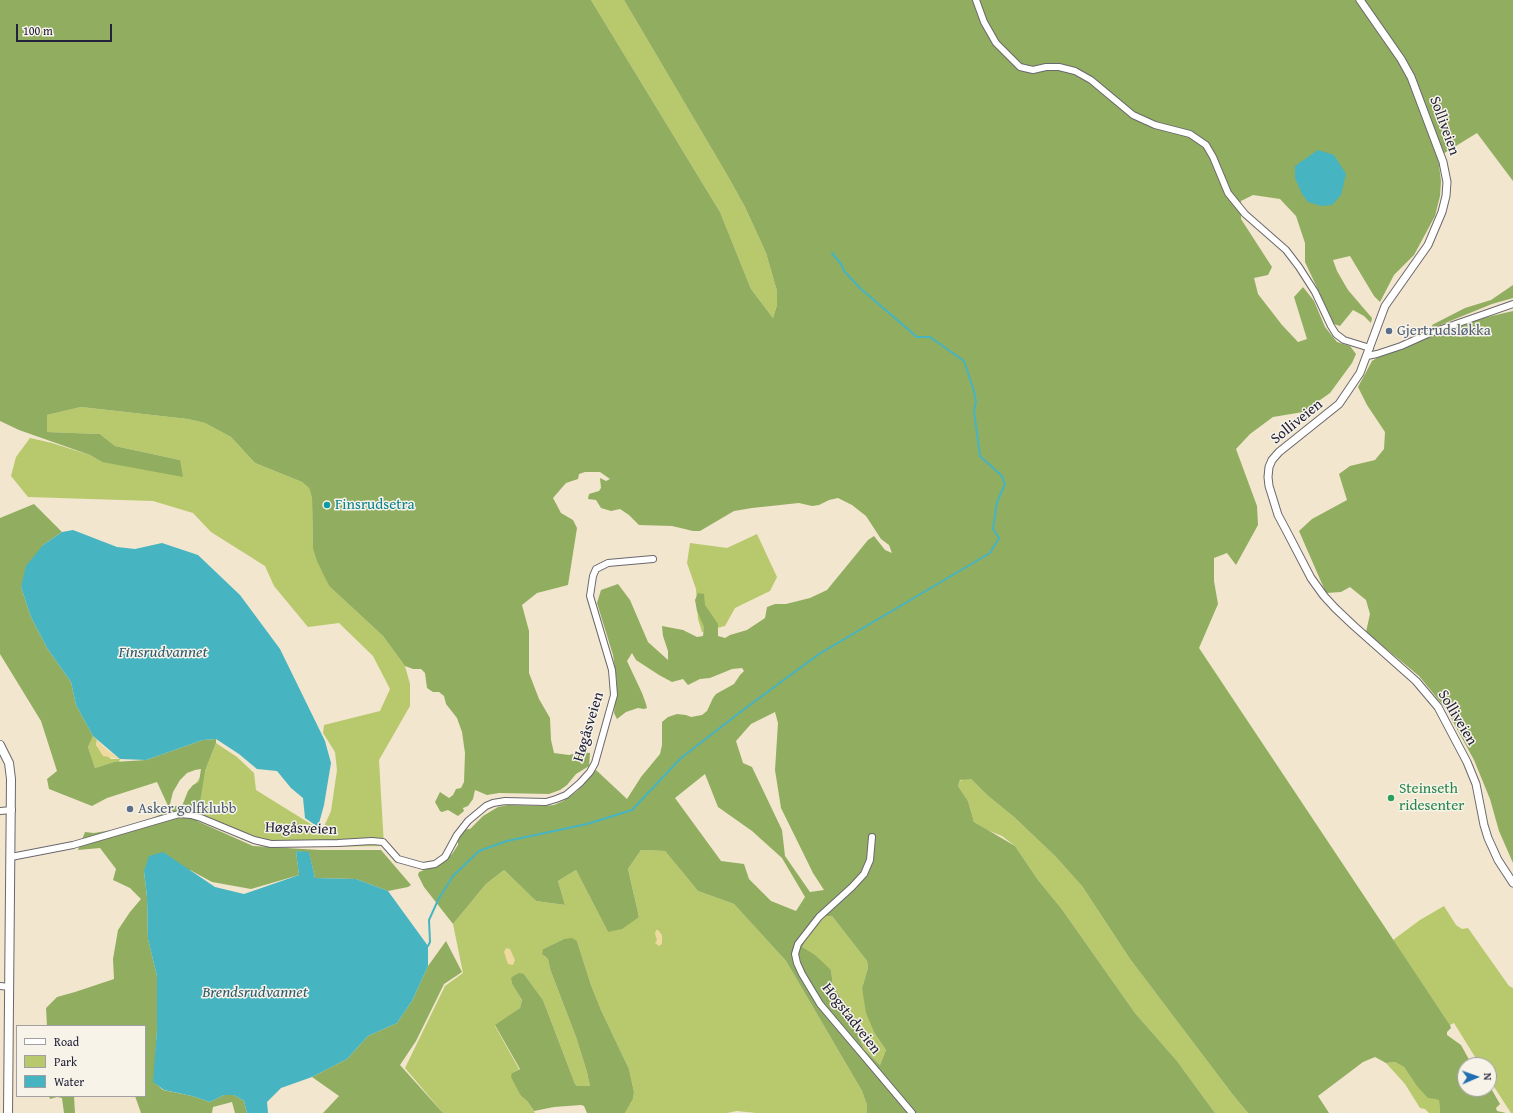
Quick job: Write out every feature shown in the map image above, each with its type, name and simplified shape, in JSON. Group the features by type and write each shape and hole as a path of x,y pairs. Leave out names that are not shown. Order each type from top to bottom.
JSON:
{"main road":[{"path":"0,745 9,763 12,810 8,1113"}],"street":[{"path":"976,0 984,22 996,43 1020,68 1033,70 1046,67 1059,67 1075,71 1091,80 1133,115 1155,125 1190,134 1206,145 1228,193 1245,214 1286,250 1315,292 1330,326 1336,334 1344,340 1370,348"},
{"name":"Solliveien","path":"1360,0 1401,58 1411,77 1443,162 1447,182 1442,212 1435,232 1422,255 1385,306 1368,356 1360,373 1339,404 1279,452 1272,460 1268,477 1272,497 1286,530 1311,578 1324,596 1354,626 1416,682 1438,707 1467,762 1476,784 1488,838 1498,860 1513,883"},
{"path":"1368,356 1401,346 1430,333 1513,304"},
{"name":"Høgåsveien","path":"12,857 73,845 179,814 201,818 254,840 271,844 372,841 384,842 398,859 423,866 435,864 445,857 457,834 468,821 486,806 493,802 546,802 556,800 566,795 580,783 595,763 614,695 612,670 590,596 592,576 596,569 608,563 653,559"},
{"path":"0,811 12,810"},
{"name":"Hogstadveien","path":"872,838 870,860 864,874 819,917 798,944 795,954 802,974 820,1004 872,1067 898,1094 912,1113"},
{"path":"0,986 10,987"}],"green space":[{"path":"0,0 591,0 720,212 751,289 773,318 777,305 777,291 766,253 745,207 624,0 1513,0 1513,181 1477,133 1438,157 1441,181 1440,196 1435,216 1414,255 1394,275 1380,302 1374,296 1350,256 1333,260 1337,271 1348,290 1372,318 1371,323 1364,316 1353,310 1340,326 1334,324 1305,262 1305,243 1296,216 1280,199 1253,195 1241,201 1241,219 1272,267 1268,275 1254,278 1258,294 1282,325 1298,342 1307,339 1294,297 1303,287 1314,301 1325,327 1337,342 1350,346 1356,354 1352,363 1330,393 1303,412 1273,417 1250,434 1236,449 1257,506 1258,525 1236,565 1227,553 1214,558 1214,581 1218,604 1199,648 1450,1025 1451,1028 1447,1032 1447,1035 1461,1045 1468,1057 1457,1057 1457,1097 1496,1097 1500,1104 1496,1108 1497,1111 1506,1113 1440,1113 1439,1100 1428,1098 1416,1085 1404,1067 1395,1062 1386,1063 1375,1057 1363,1062 1318,1096 1329,1113 1248,1113 1130,959 1082,886 1055,856 971,779 960,780 958,786 968,801 974,822 1015,846 1135,1013 1177,1061 1215,1113 867,1113 867,1105 862,1091 786,961 734,904 698,891 665,851 641,850 628,869 639,917 622,929 608,932 576,870 558,881 565,905 536,901 504,870 486,884 453,924 424,887 418,875 419,872 437,865 452,854 458,845 458,830 470,829 483,816 498,807 508,805 554,805 576,792 596,770 627,799 641,777 660,754 662,745 662,722 668,717 677,714 691,717 702,715 707,711 716,694 734,684 744,671 742,668 732,669 710,678 700,679 688,685 683,679 672,682 659,675 636,660 632,653 627,661 642,693 647,708 638,708 626,712 617,719 614,713 617,682 613,655 597,603 601,590 618,584 630,600 648,642 668,660 668,651 663,636 662,626 683,630 697,637 703,636 704,627 697,611 695,600 698,593 704,594 705,605 718,624 718,636 725,638 747,630 765,618 767,607 775,604 786,604 810,598 827,590 868,540 874,536 885,550 892,553 889,545 881,539 866,516 852,505 838,498 812,506 799,503 734,511 700,531 693,531 672,526 639,525 629,515 620,509 611,511 601,508 596,500 588,499 589,494 599,491 601,488 600,478 606,481 610,479 600,472 585,472 579,474 578,479 566,483 553,498 561,513 573,520 577,528 568,585 537,593 522,605 529,631 529,673 539,699 550,718 551,740 554,753 569,755 581,752 590,753 589,766 576,774 567,785 560,790 549,794 499,793 487,795 475,790 473,799 468,806 463,808 464,811 458,816 448,810 442,812 440,811 435,802 440,792 449,798 453,795 456,789 461,788 464,782 465,753 462,732 457,718 446,704 444,696 439,692 433,692 427,688 425,673 421,669 413,669 405,666 383,636 329,586 313,549 312,498 309,488 302,482 255,463 231,437 205,423 188,419 81,407 47,415 47,432 100,434 115,446 180,460 183,477 102,462 90,455 19,430 0,421","holes":["775,712 778,723 775,770 781,808 813,873 824,890 810,892 785,856 782,830 752,767 743,763 736,741 751,724","705,774 718,807 752,831 782,858 805,897 796,911 771,901 749,879 744,864 721,861 675,798","825,916 832,916 867,961 868,968 862,988 866,1013 875,1034 886,1050 880,1065 864,1049 845,1004 833,986 831,970 815,955 802,947 808,935"]},
{"path":"591,0 624,0 726,173 745,207 766,253 777,291 777,305 773,318 751,289 720,212"},
{"path":"1513,285 1513,298 1492,304 1433,328 1432,325 1465,308 1491,300"},
{"path":"1513,311 1513,863 1499,831 1490,799 1474,760 1446,709 1419,676 1366,632 1370,614 1366,600 1350,587 1341,592 1326,593 1299,531 1312,519 1347,500 1339,474 1350,466 1375,460 1384,449 1385,432 1367,405 1358,387 1372,361 1384,353 1432,330"},
{"name":"Asker golfklubb","path":"81,407 188,419 205,423 231,437 255,463 302,482 309,488 312,498 313,549 329,586 383,636 405,666 410,684 410,706 379,760 384,846 316,847 258,844 199,820 187,795 205,771 216,743 237,757 254,773 256,790 322,831 331,811 337,770 335,752 323,733 324,725 380,711 390,689 373,656 339,623 308,627 274,586 265,566 211,532 193,513 153,501 28,497 11,476 16,457 30,438 90,455 102,462 180,460 115,446 100,434 47,432 47,415"},
{"path":"34,504 62,532 43,545 21,587 31,617 47,648 71,682 76,705 93,736 88,747 95,768 114,762 146,760 203,740 216,739 216,743 205,771 197,821 253,846 320,850 381,850 411,885 388,891 356,879 315,878 309,853 296,851 299,875 251,889 212,882 190,870 144,871 147,897 148,939 157,976 157,1029 154,1082 163,1090 192,1096 210,1102 224,1095 234,1095 244,1101 247,1113 235,1113 232,1102 213,1107 212,1113 141,1113 135,1097 146,1097 146,1025 47,1025 46,1008 57,997 114,979 113,959 118,930 141,899 130,888 113,880 116,869 100,848 78,850 85,832 94,833 130,827 169,811 174,806 182,806 188,791 193,785 199,782 201,769 187,773 180,780 173,792 169,808 157,782 107,798 92,806 49,789 47,779 57,771 41,721 0,654 0,518"},
{"path":"757,534 777,577 770,591 735,608 725,626 702,632 698,619 696,589 687,563 690,543 727,548"},
{"path":"93,736 97,740 96,745 111,759 120,759 119,762 114,762 95,768 88,747"},
{"path":"964,779 971,779 987,795 1014,817 1055,856 1082,886 1130,959 1248,1113 1215,1113 1177,1061 1135,1013 1015,846 1002,836 987,830 974,822 968,801 958,786 960,781"},
{"path":"641,850 665,851 698,891 734,904 786,961 862,1091 867,1105 867,1113 756,1113 737,1111 727,1113 625,1113 633,1099 634,1092 629,1069 601,1010 591,985 577,941 564,939 543,949 544,956 548,959 550,969 576,1037 590,1086 577,1086 575,1084 543,1000 524,974 511,979 512,984 522,1000 520,1008 495,1026 519,1069 512,1073 521,1096 527,1101 535,1113 443,1113 405,1068 445,986 463,973 453,924 486,884 504,870 536,901 565,905 558,881 576,870 608,932 639,917 628,869"},
{"path":"1444,906 1456,925 1462,929 1468,928 1509,986 1513,988 1513,1113 1511,1113 1497,1091 1497,1057 1475,1057 1454,1023 1450,1025 1393,940 1420,920"},
{"path":"825,916 832,916 867,961 868,968 862,988 875,1034 886,1050 880,1065 864,1049 845,1004 833,986 831,970 801,947 808,935"},
{"path":"572,938 577,941 591,985 601,1010 629,1069 634,1092 633,1099 625,1113 587,1113 584,1106 581,1105 554,1107 534,1111 527,1101 521,1096 511,1077 512,1073 520,1069 495,1025 520,1008 522,1000 512,984 511,979 519,973 524,974 543,1000 575,1084 577,1086 590,1086 576,1037 550,969 548,959 542,954 543,949 564,939"},
{"path":"446,941 462,972 444,984 416,1041 400,1065 443,1113 323,1113 339,1096 312,1077 347,1059 368,1036 397,1023 412,1001 428,966"},
{"path":"1395,1062 1404,1067 1416,1085 1439,1100 1440,1113 1429,1113 1425,1109 1420,1108 1405,1084 1386,1063"},
{"path":"57,1097 74,1097 75,1113 64,1113 62,1098"}],"sand":[{"path":"97,740 106,749 120,759 103,756 96,745"},
{"path":"656,930 658,930 662,935 662,944 659,946 655,943 657,940 655,934"},
{"path":"506,948 510,949 515,960 513,965 508,964 504,952"}],"water":[{"path":"1318,150 1334,155 1346,174 1341,195 1332,205 1321,206 1308,202 1302,194 1295,178 1295,166"},
{"name":"Finsrudvannet","path":"73,530 117,547 135,549 162,543 198,555 240,595 280,649 325,741 331,763 324,805 318,827 305,818 303,798 291,788 277,771 257,769 239,754 216,739 203,740 146,760 120,759 93,736 76,705 71,682 47,648 31,617 21,587 26,566 43,545 62,532"},
{"name":"Brendsrudvannet","path":"296,851 309,852 315,878 356,879 388,891 428,946 428,966 412,1001 397,1023 368,1036 347,1059 312,1077 281,1088 267,1102 268,1113 247,1113 244,1101 234,1095 224,1095 210,1102 192,1096 164,1090 153,1082 157,1029 157,976 148,939 147,897 144,871 149,856 163,852 215,887 244,894 299,875"}],"waterway":[{"path":"428,946 430,942 429,920 439,898 453,876 479,851 507,841 587,824 632,810 681,758 743,710 819,654 990,553 999,538 993,529 997,502 1005,484 1002,476 980,456 974,411 976,402 964,361 930,337 917,337 861,289 844,271 841,264 832,253"}],"place":[{"name":"Gjertrudsløkka","path":"1389,331"},
{"name":"Finsrudsetra","path":"327,505"},
{"name":"Steinseth ridesenter","path":"1391,798"},
{"name":"Asker golfklubb","path":"130,809"}]}
